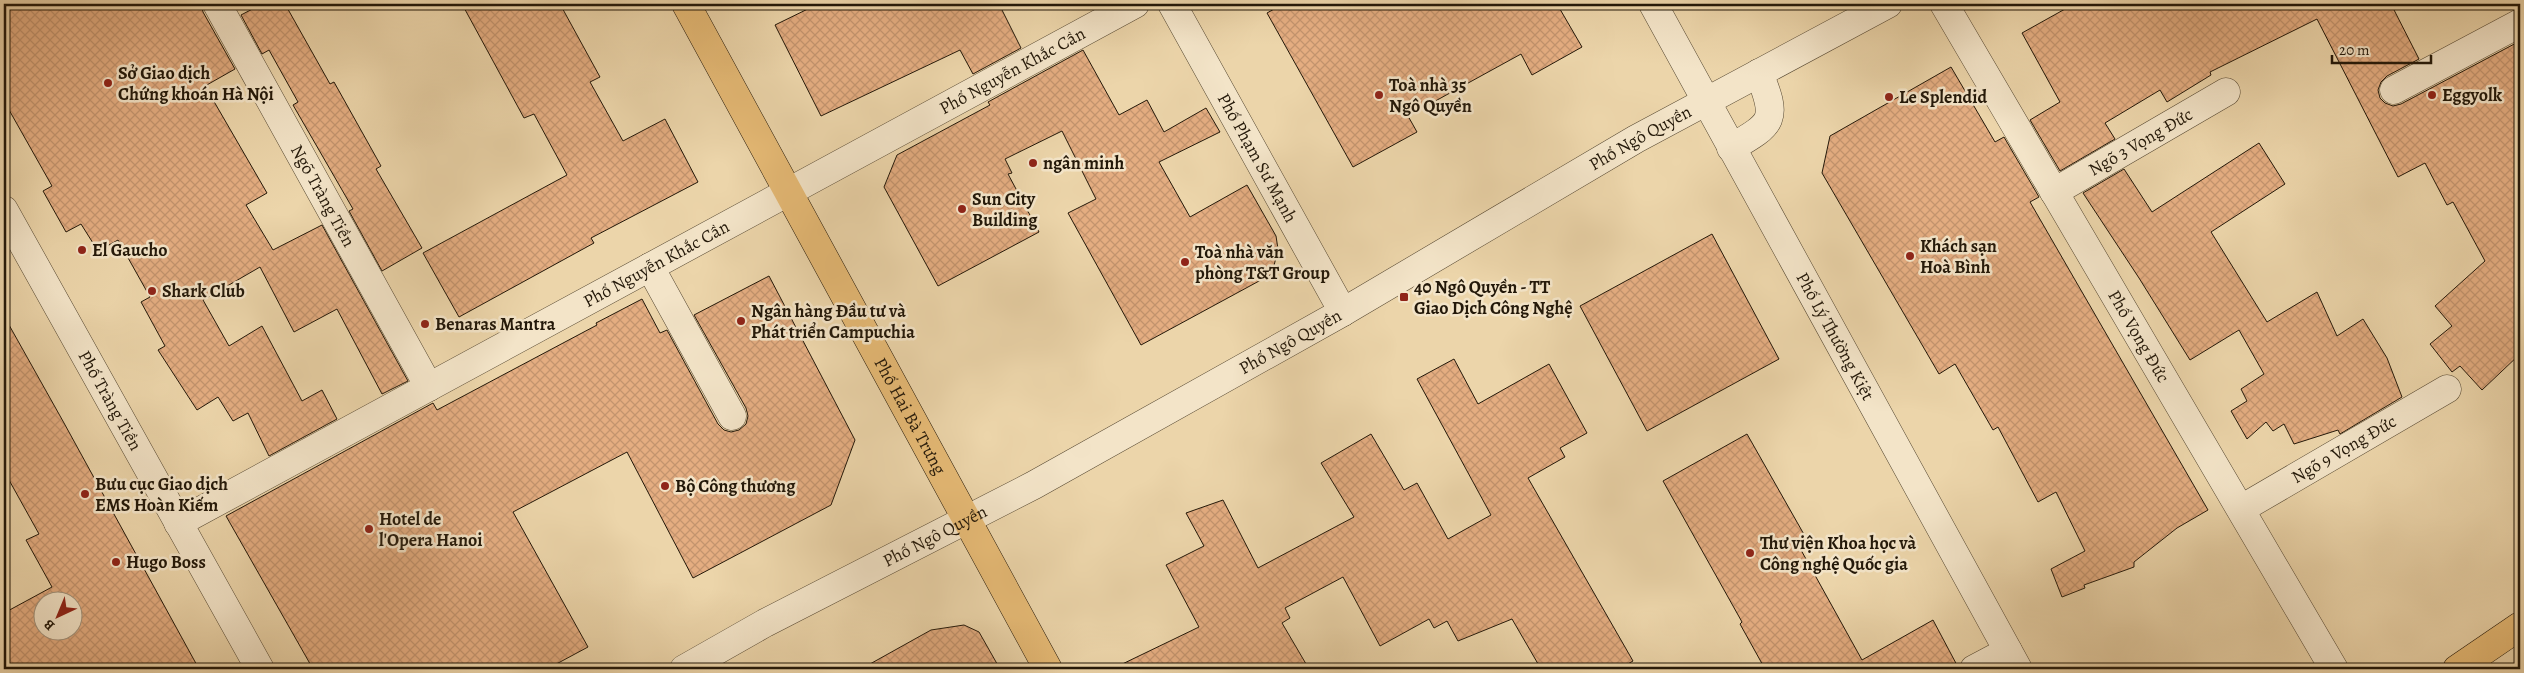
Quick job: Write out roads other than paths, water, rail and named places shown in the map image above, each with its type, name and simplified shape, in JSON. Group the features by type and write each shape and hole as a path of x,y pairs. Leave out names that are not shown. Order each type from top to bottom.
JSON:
{"main road":[{"name":"Phố Hai Bà Trưng","path":"686,4 1048,669"},
{"path":"2457,669 2520,626"}],"street":[{"name":"Ngõ Tràng Tiền","path":"217,4 429,387"},
{"name":"Phố Nguyễn Khắc Cần","path":"178,523 1135,4"},
{"name":"Phố Phạm Sư Mạnh","path":"1172,4 1343,312"},
{"name":"Phố Lý Thường Kiệt","path":"1653,4 2013,660"},
{"name":"Phố Ngô Quyền","path":"684,669 774,619 966,520 1343,312 1628,144 1888,4"},
{"name":"Phố Vọng Đức","path":"1944,4 2334,669"},
{"path":"2394,90 2520,23"},
{"path":"1731,148 1761,130 1768,120 1771,102 1759,73"},
{"name":"Ngõ 3 Vọng Đức","path":"2054,192 2226,92"},
{"name":"Phố Tràng Tiền","path":"4,210 260,669"},
{"path":"650,267 732,416"},
{"name":"Ngõ 9 Vọng Đức","path":"2240,509 2447,389"},
{"path":"1974,669 2013,660"}],"place":[{"name":"Sở Giao dịch Chứng khoán Hà Nội","path":"108,83"},
{"name":"Toà nhà 35 Ngô Quyền","path":"1379,95"},
{"name":"Eggyolk","path":"2432,95"},
{"name":"Le Splendid","path":"1889,97"},
{"name":"ngân minh","path":"1033,163"},
{"name":"Sun City Building","path":"962,209"},
{"name":"El Gaucho","path":"82,250"},
{"name":"Khách sạn Hoà Bình","path":"1910,256"},
{"name":"Toà nhà văn phòng T&T Group","path":"1185,262"},
{"name":"Shark Club","path":"152,291"},
{"name":"40 Ngô Quyền - TT Giao Dịch Công Nghệ","path":"1404,297"},
{"name":"Ngân hàng Đầu tư và Phát triển Campuchia","path":"741,321"},
{"name":"Benaras Mantra","path":"425,324"},
{"name":"Bộ Công thương","path":"665,486"},
{"name":"Bưu cục Giao dịch EMS Hoàn Kiếm","path":"85,494"},
{"name":"Hotel de l'Opera Hanoi","path":"369,529"},
{"name":"Thư viện Khoa học và Công nghệ Quốc gia","path":"1750,553"},
{"name":"Hugo Boss","path":"116,562"}]}
